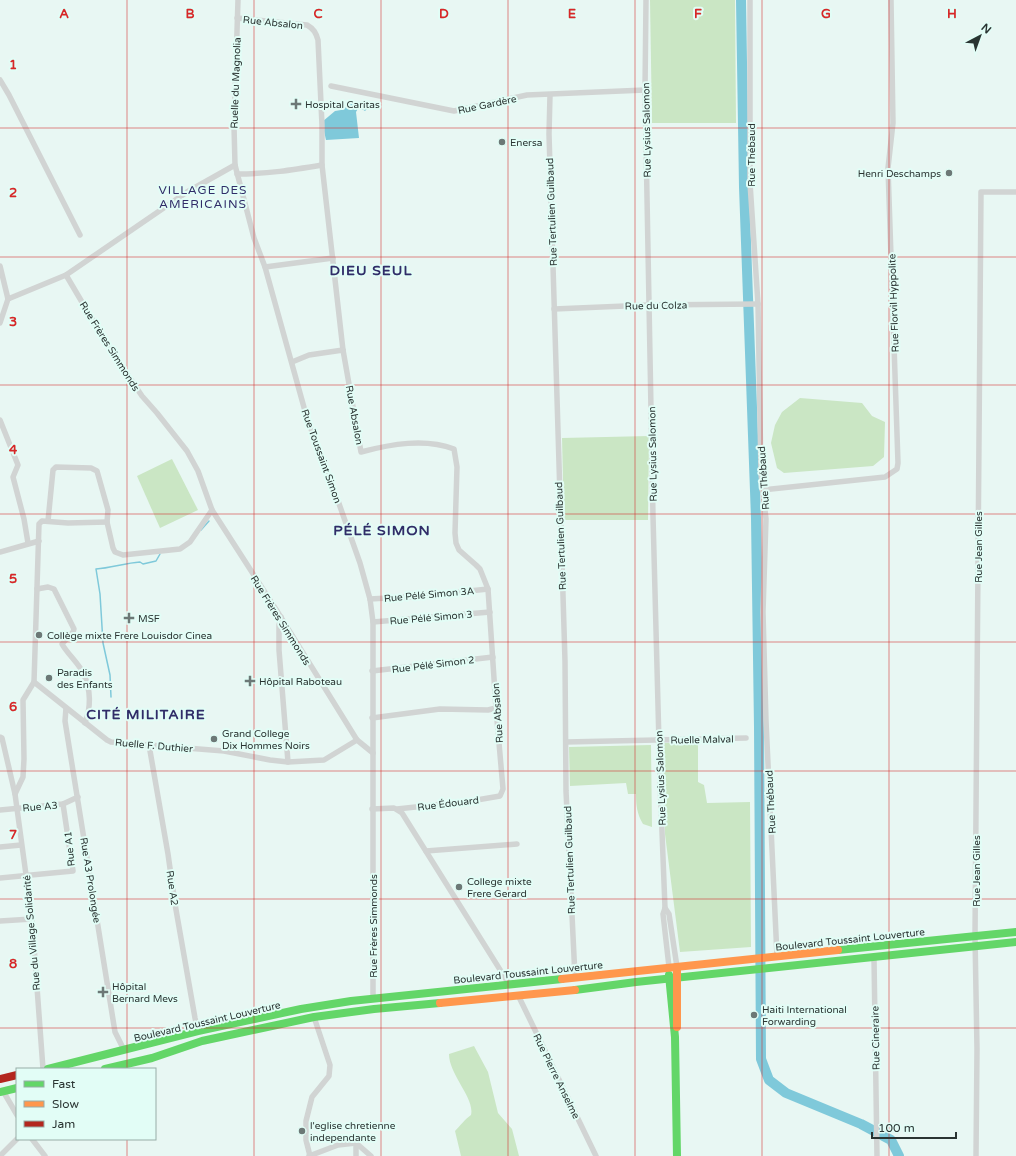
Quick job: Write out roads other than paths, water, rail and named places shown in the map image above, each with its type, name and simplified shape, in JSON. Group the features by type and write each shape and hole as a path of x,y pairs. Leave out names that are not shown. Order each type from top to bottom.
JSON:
{"main road":[{"name":"Boulevard Toussaint Louverture","path":"52,1068 198,1031 301,1009 373,998 1016,932"},
{"name":"Boulevard Toussaint Louverture","path":"109,1068 152,1058 202,1041 314,1017 374,1009 1016,942"},
{"path":"673,967 672,979 678,1015 675,1038 677,1156"},
{"path":"373,998 374,1009"},
{"path":"0,1079 16,1075"},
{"path":"2,1092 16,1088"}],"street":[{"name":"Ruelle du Magnolia","path":"235,165 234,126 238,0"},
{"name":"Rue Lysius Salomon","path":"646,0 645,90 658,740 665,908 669,914 673,967"},
{"name":"Rue Thébaud","path":"750,0 750,183 757,304 762,490 766,518 764,612 766,721 775,956"},
{"name":"Rue Florvil Hyppolite","path":"762,490 885,477 897,468 888,168 893,123 891,0"},
{"name":"Rue Absalon","path":"237,18 307,25 313,28 316,34 318,40 322,125 322,165 343,350 361,452 378,447 416,443 445,445 454,449 458,467 455,533 456,543 459,550 480,569 488,589 503,789 500,796"},
{"path":"0,80 80,235"},
{"name":"Rue Gardère","path":"331,86 454,111 527,95 645,90"},
{"name":"Rue Tertulien Guilbaud","path":"550,94 549,134 565,661 569,862 575,977"},
{"name":"Rue Toussaint Simon","path":"235,165 254,238 265,267 292,362 304,412 360,563 370,600 373,622 373,752"},
{"path":"8,299 66,275 187,192 235,165"},
{"path":"237,174 283,172 322,165"},
{"name":"Rue Jean Gilles","path":"975,936 981,192 1016,192"},
{"path":"265,267 333,258"},
{"path":"0,266 8,299 0,323"},
{"name":"Rue Frères Simmonds","path":"66,275 105,341 142,396 158,413 187,451 198,471 212,510 357,740 373,752 373,998"},
{"name":"Rue du Colza","path":"554,309 649,305 757,304"},
{"path":"292,362 309,355 343,350"},
{"path":"0,420 18,465 13,477 24,519 28,543"},
{"path":"48,521 53,470 56,467 91,468 97,471 108,510 107,522 113,548 115,552 123,555 180,549 190,542 212,510"},
{"path":"15,794 23,777 23,700 34,682 39,524 42,521 68,523 107,522"},
{"path":"0,552 39,541"},
{"path":"37,589 48,587 54,589 74,629 62,644 84,674 90,700 89,714 85,723"},
{"name":"Rue Pélé Simon 3A","path":"370,600 488,589"},
{"name":"Rue Pélé Simon 3","path":"373,622 490,612"},
{"path":"280,617 278,625 279,650 288,762"},
{"name":"Rue Pélé Simon 2","path":"372,671 493,657"},
{"name":"Ruelle F. Duthier","path":"34,682 111,742 224,751 288,762 324,760 357,740"},
{"name":"Rue A3 Prolongée","path":"66,708 65,721 115,1032 124,1050"},
{"path":"372,718 440,709 488,710 496,708"},
{"name":"Rue du Village Solidarité","path":"0,737 2,738 18,808 27,876 32,919 43,1068"},
{"name":"Ruelle Malval","path":"566,742 746,738"},
{"name":"Rue A2","path":"149,745 175,904 198,1031"},
{"name":"Rue Édouard","path":"372,809 397,809 472,801 500,796"},
{"name":"Rue A3","path":"0,810 63,804 78,798"},
{"name":"Rue A1","path":"0,878 73,871 63,804"},
{"path":"397,809 402,813 509,984"},
{"path":"426,851 517,844"},
{"path":"0,847 22,845"},
{"path":"0,921 32,919"},
{"path":"975,936 976,1156"},
{"name":"Rue Cineraire","path":"874,958 877,1156"},
{"name":"Rue Pierre Anselme","path":"518,995 596,1156"},
{"path":"314,1017 330,1065 329,1076 312,1097 306,1121 306,1140 309,1156 338,1145 356,1143 371,1156"},
{"path":"2,1092 16,1113"},
{"path":"0,1156 16,1140"},
{"path":"33,1140 45,1156"},
{"path":"356,1143 356,1156"}],"water":[{"path":"355,102 367,109 365,111 359,107 356,112 359,138 326,140 322,122 335,111 341,110"}],"waterway":[{"path":"741,0 744,187 756,518 761,1059 769,1080 786,1093 861,1124 891,1140 899,1156"},
{"path":"201,530 209,521"},
{"path":"111,697 110,675 103,643 100,594 96,569 140,562 143,564 156,561 160,554"}],"place":[{"name":"Hospital Caritas","path":"296,104"},
{"name":"Enersa","path":"502,142"},
{"name":"Henri Deschamps","path":"949,173"},
{"name":"MSF","path":"129,618"},
{"name":"Collège mixte Frere Louisdor Cinea","path":"39,635"},
{"name":"Paradis des Enfants","path":"49,678"},
{"name":"Hôpital Raboteau","path":"250,681"},
{"name":"Grand College Dix Hommes Noirs","path":"214,739"},
{"name":"College mixte Frere Gerard","path":"459,887"},
{"name":"Hôpital Bernard Mevs","path":"103,992"},
{"name":"Haiti International Forwarding","path":"754,1015"},
{"name":"l'eglise chretienne independante","path":"302,1131"}],"district":[{"name":"VILLAGE DES AMERICAINS","path":"203,197"},
{"name":"DIEU SEUL","path":"371,270"},
{"name":"PÉLÉ SIMON","path":"382,530"},
{"name":"CITÉ MILITAIRE","path":"146,714"}]}
